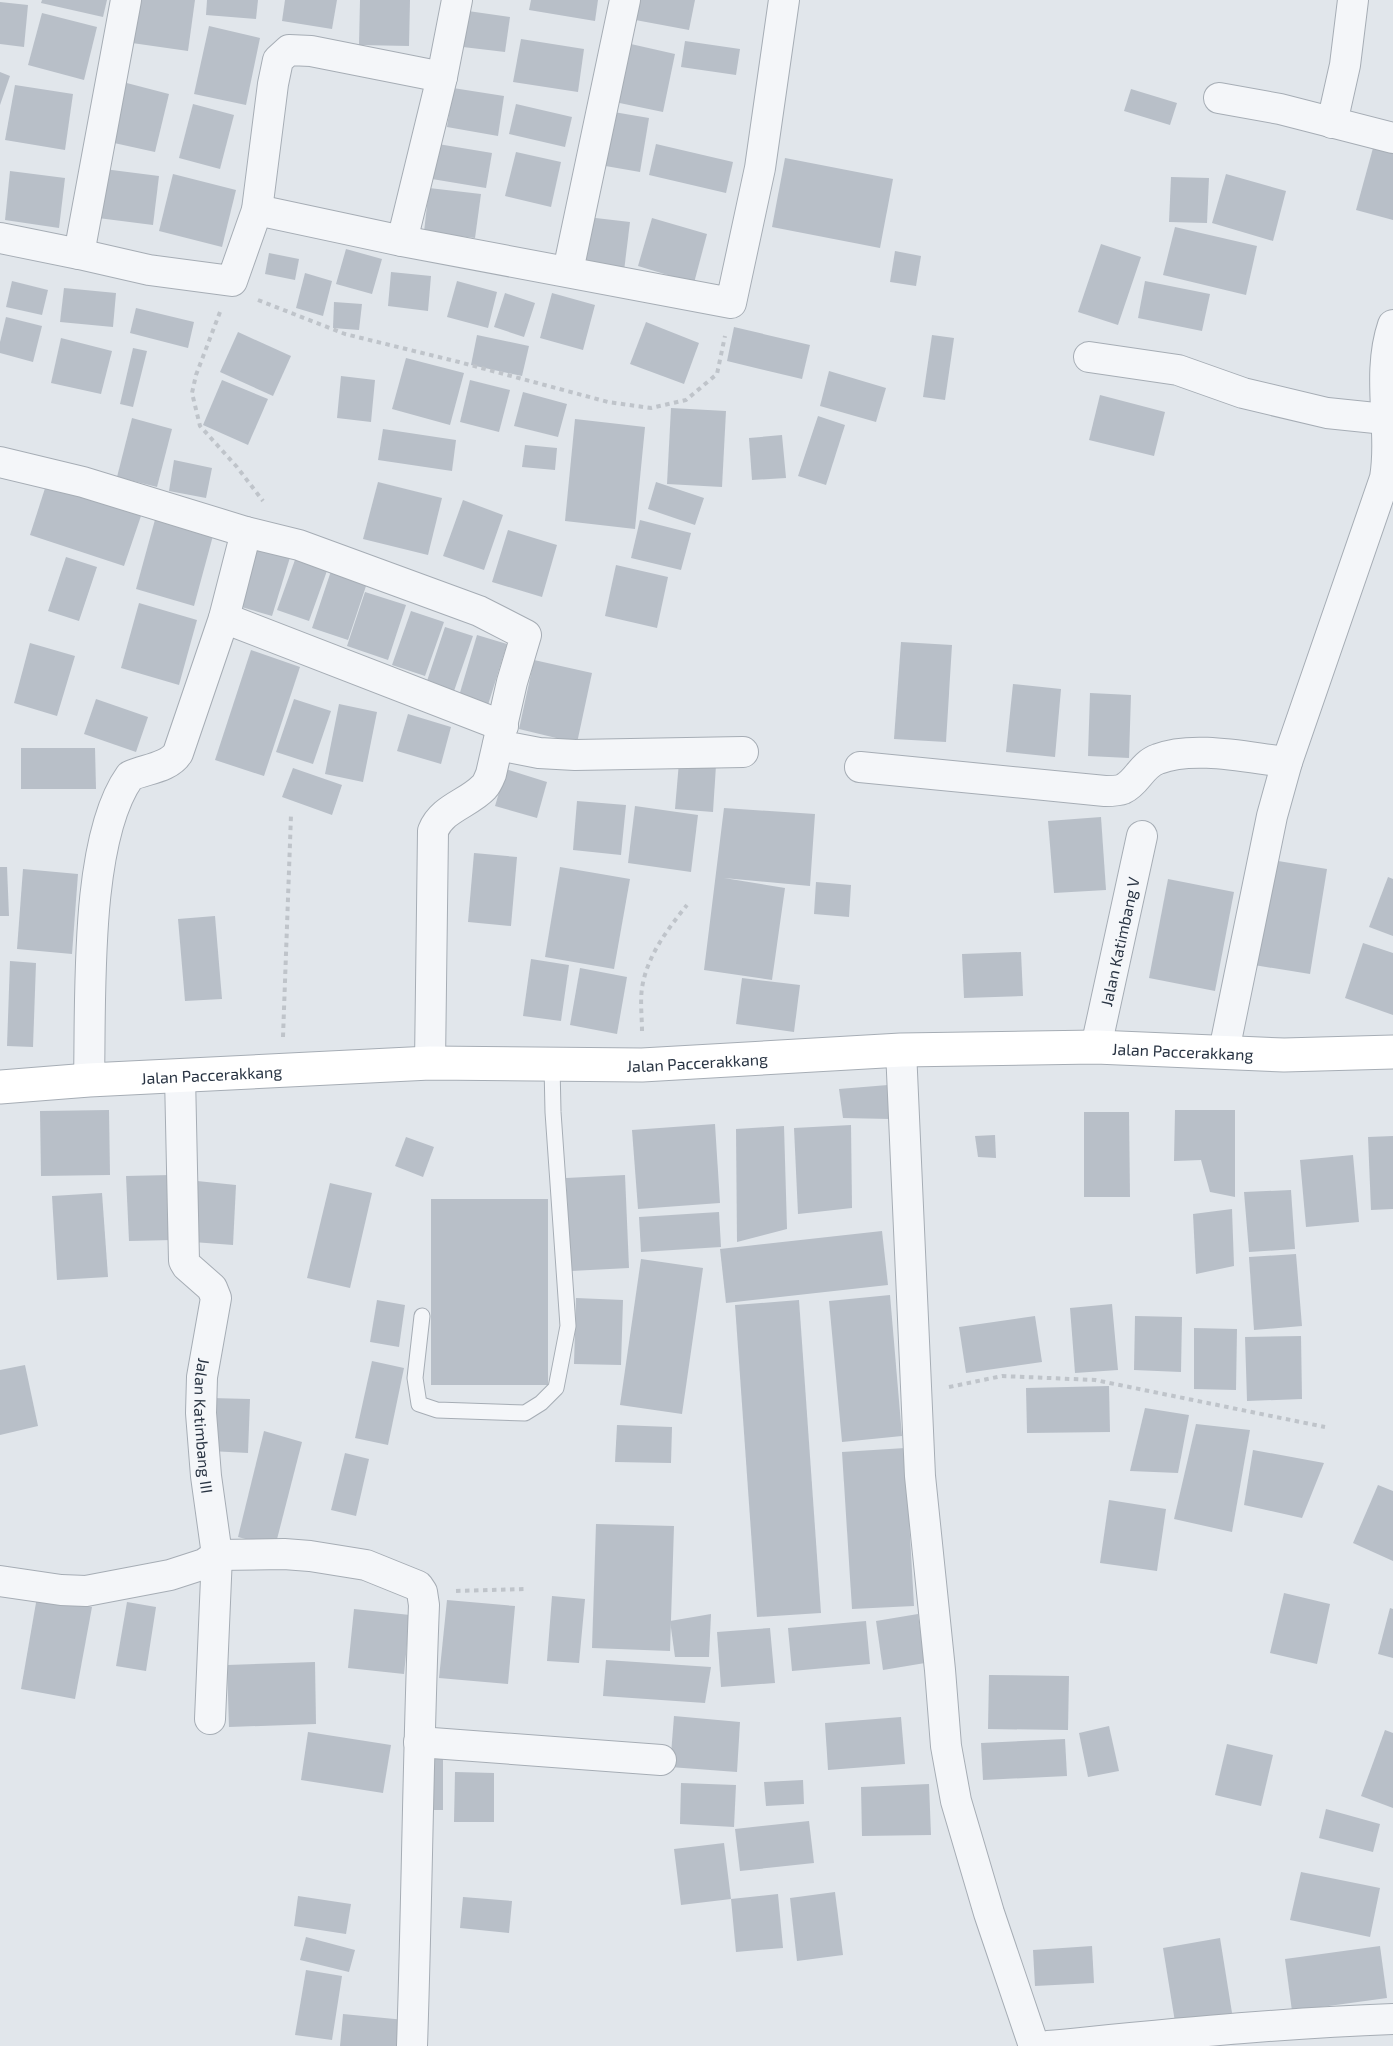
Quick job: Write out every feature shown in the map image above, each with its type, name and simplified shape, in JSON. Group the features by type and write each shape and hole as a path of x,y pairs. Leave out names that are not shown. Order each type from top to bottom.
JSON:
{"main road":[{"name":"Jalan Paccerakkang","path":"0,1087 88,1080 430,1063 642,1065 901,1050 1096,1047 1284,1055 1393,1052"}],"street":[{"path":"79,254 126,0"},
{"path":"402,241 442,77 457,0"},
{"path":"568,271 625,0"},
{"path":"257,210 402,241 731,303 760,168 784,0"},
{"path":"1332,123 1345,65 1353,0"},
{"path":"0,238 230,285 257,210 273,84 279,60 284,53 298,49 442,77"},
{"path":"1219,98 1280,109 1393,138"},
{"path":"1224,1052 1272,816 1287,762 1385,478 1388,460 1385,383 1393,325"},
{"path":"1089,357 1178,370 1243,393 1327,413 1386,419"},
{"path":"0,462 82,482 246,532 299,545 479,611 526,635 512,682 491,774 485,786 444,815 436,822 433,831 430,1063"},
{"path":"88,1080 93,923 106,832 118,798 130,776 160,766 178,753 224,618 246,532"},
{"path":"224,618 539,753 575,755 743,752"},
{"path":"860,767 1083,787 1105,791 1123,789 1134,781 1143,768 1157,759 1174,754 1200,753 1287,762"},
{"name":"Jalan Katimbang V","path":"1096,1047 1142,836"},
{"path":"901,1050 920,1476 946,1746 956,1800 988,1913 1034,2046"},
{"name":"Jalan Katimbang III","path":"180,1076 184,1261 212,1288 216,1298 202,1377 201,1413 206,1476 217,1555 210,1719"},
{"path":"0,1581 61,1590 86,1591 170,1575 204,1564 217,1555 284,1554 366,1565 410,1582 422,1592 424,1605 419,1742 418,1884 412,2046"},
{"path":"419,1742 661,1760"},
{"path":"1048,2046 1321,2021 1393,2019"}],"lane":[{"path":"422,1316 415,1377 419,1404 438,1410 525,1413 541,1403 555,1388 568,1326 553,1112 552,1065"}],"path":[{"path":"299,545 237,467 200,426 192,393 196,375 230,285 345,334 598,399 651,408 686,400 717,374 731,303"},
{"path":"282,1070 291,814"},
{"path":"642,1065 642,989 649,963 667,930 687,905"},
{"path":"915,1394 1002,1376 1095,1380 1325,1427"},
{"path":"422,1592 527,1589"}],"building":[{"path":"42,0 107,0 103,17 41,3"},
{"path":"130,0 195,0 188,51 125,42"},
{"path":"207,0 258,0 256,19 206,15"},
{"path":"285,0 337,0 332,29 282,21"},
{"path":"360,0 410,0 409,46 359,45"},
{"path":"531,0 598,0 595,21 529,10"},
{"path":"633,0 695,0 689,30 630,19"},
{"path":"0,2 28,5 24,47 0,44"},
{"path":"468,11 510,17 505,52 463,47"},
{"path":"42,13 97,27 84,80 28,65"},
{"path":"209,26 260,38 246,105 194,94"},
{"path":"521,39 584,49 578,92 513,82"},
{"path":"685,41 740,49 736,75 681,67"},
{"path":"622,42 675,54 663,112 610,101"},
{"path":"0,72 10,76 0,105"},
{"path":"119,81 169,94 155,152 105,141"},
{"path":"15,85 73,94 65,150 5,140"},
{"path":"453,88 504,96 498,136 447,127"},
{"path":"1131,89 1177,103 1170,125 1124,111"},
{"path":"193,104 234,115 220,169 179,158"},
{"path":"516,104 572,117 565,147 509,134"},
{"path":"602,110 649,118 640,172 594,164"},
{"path":"438,144 492,153 486,188 432,179"},
{"path":"656,144 733,162 726,193 649,175"},
{"path":"1373,148 1393,153 1393,220 1356,210"},
{"path":"516,152 561,162 551,207 505,196"},
{"path":"785,158 893,179 880,248 772,227"},
{"path":"104,169 159,176 153,225 98,218"},
{"path":"10,171 65,178 59,228 5,220"},
{"path":"173,174 236,190 222,247 159,231"},
{"path":"1226,174 1286,191 1273,241 1212,223"},
{"path":"1171,177 1209,178 1207,223 1169,222"},
{"path":"429,188 481,194 475,238 424,232"},
{"path":"587,217 630,222 624,271 581,265"},
{"path":"652,218 707,234 694,283 638,266"},
{"path":"1175,227 1257,246 1246,295 1163,275"},
{"path":"1101,244 1141,257 1118,325 1078,312"},
{"path":"346,249 382,259 372,294 336,284"},
{"path":"895,251 921,256 916,286 890,282"},
{"path":"269,253 299,259 295,280 265,274"},
{"path":"391,272 431,276 428,311 388,306"},
{"path":"305,273 332,281 323,316 296,308"},
{"path":"12,281 48,290 42,315 6,307"},
{"path":"457,281 497,292 488,328 447,317"},
{"path":"1145,281 1210,294 1202,331 1138,318"},
{"path":"64,288 116,293 113,327 60,322"},
{"path":"505,293 535,303 524,337 494,327"},
{"path":"552,293 595,305 583,350 540,338"},
{"path":"334,302 362,304 359,330 333,328"},
{"path":"136,308 194,322 188,348 130,333"},
{"path":"6,317 42,326 33,362 0,353 0,342"},
{"path":"646,322 699,343 684,384 630,364"},
{"path":"734,327 810,345 802,379 727,361"},
{"path":"238,332 291,356 273,396 220,372"},
{"path":"477,335 529,346 522,376 471,365"},
{"path":"932,335 954,338 945,400 923,397"},
{"path":"61,338 112,351 101,394 51,383"},
{"path":"133,348 147,351 133,407 120,404"},
{"path":"406,358 464,373 450,425 392,409"},
{"path":"829,371 886,388 876,422 820,406"},
{"path":"341,376 375,380 371,422 337,418"},
{"path":"222,380 268,399 248,445 203,425"},
{"path":"470,380 510,390 499,432 460,422"},
{"path":"523,392 567,404 558,437 514,426"},
{"path":"1100,395 1165,412 1154,456 1089,440"},
{"path":"671,408 726,411 722,487 667,484"},
{"path":"818,416 845,425 826,485 798,476"},
{"path":"132,418 172,429 157,487 117,477"},
{"path":"575,419 645,427 635,529 565,521"},
{"path":"383,429 456,440 452,471 378,460"},
{"path":"782,435 786,478 752,480 749,438"},
{"path":"525,445 557,448 555,470 522,467"},
{"path":"174,460 212,468 206,498 169,491"},
{"path":"47,482 142,513 124,566 30,535"},
{"path":"378,482 442,498 428,555 363,539"},
{"path":"656,482 704,498 695,525 648,509"},
{"path":"463,500 503,515 484,570 443,556"},
{"path":"156,516 214,532 194,606 136,589"},
{"path":"640,520 691,533 681,570 631,558"},
{"path":"508,530 557,545 542,597 492,582"},
{"path":"256,539 292,551 272,616 235,605"},
{"path":"66,557 97,567 79,621 48,611"},
{"path":"296,557 328,568 309,621 277,610"},
{"path":"616,565 668,577 657,628 605,616"},
{"path":"332,568 368,580 348,640 312,628"},
{"path":"365,592 406,605 388,660 347,646"},
{"path":"139,603 197,620 179,685 121,668"},
{"path":"411,611 444,622 425,676 392,665"},
{"path":"445,627 473,636 454,691 427,681"},
{"path":"477,635 507,644 488,705 459,696"},
{"path":"901,642 952,645 946,742 894,739"},
{"path":"30,643 75,656 57,716 14,703"},
{"path":"251,650 300,667 264,776 215,760"},
{"path":"534,660 592,673 577,743 519,729"},
{"path":"1013,684 1061,689 1055,757 1006,752"},
{"path":"1090,693 1131,695 1129,758 1088,756"},
{"path":"96,699 148,717 136,752 84,734"},
{"path":"294,699 331,711 313,764 276,752"},
{"path":"339,704 377,712 363,782 325,774"},
{"path":"408,714 451,727 441,764 397,751"},
{"path":"21,748 95,748 96,789 21,789"},
{"path":"679,762 716,765 713,812 675,809"},
{"path":"293,768 342,785 332,815 282,797"},
{"path":"506,769 547,782 537,818 495,806"},
{"path":"577,801 626,805 621,855 573,850"},
{"path":"635,806 698,815 691,872 628,863"},
{"path":"724,808 815,814 810,886 724,878 785,888 772,980 704,970"},
{"path":"1101,817 1106,890 1054,893 1048,821"},
{"path":"474,853 517,857 511,926 468,922"},
{"path":"1272,860 1327,869 1310,974 1254,965"},
{"path":"0,867 7,867 9,916 0,916"},
{"path":"560,867 630,879 614,969 545,957"},
{"path":"23,869 78,874 72,954 17,949"},
{"path":"1388,877 1393,879 1393,936 1369,927"},
{"path":"1168,879 1234,892 1215,991 1149,978"},
{"path":"816,882 851,885 849,917 814,914"},
{"path":"215,916 222,999 185,1001 178,919"},
{"path":"1363,943 1393,953 1393,1015 1345,998"},
{"path":"1021,952 1023,996 964,998 962,954"},
{"path":"531,959 569,965 561,1021 523,1016"},
{"path":"10,961 36,963 33,1047 7,1046"},
{"path":"580,968 627,977 617,1034 570,1025"},
{"path":"742,978 800,985 794,1032 736,1024"},
{"path":"888,1085 890,1119 843,1118 839,1089"},
{"path":"109,1110 110,1175 41,1176 40,1111"},
{"path":"1175,1110 1235,1110 1235,1197 1210,1192 1201,1160 1174,1161"},
{"path":"1084,1112 1129,1112 1130,1197 1084,1197"},
{"path":"715,1124 720,1203 638,1209 632,1130"},
{"path":"851,1125 852,1208 798,1214 794,1128"},
{"path":"784,1126 787,1229 737,1242 736,1129"},
{"path":"995,1135 996,1158 978,1157 975,1136"},
{"path":"1393,1136 1393,1209 1371,1210 1368,1137"},
{"path":"406,1137 434,1147 423,1177 395,1166"},
{"path":"1353,1155 1359,1222 1306,1227 1300,1160"},
{"path":"171,1175 173,1240 129,1241 126,1176"},
{"path":"625,1175 629,1268 571,1271 566,1178"},
{"path":"197,1181 236,1185 233,1245 193,1242"},
{"path":"330,1183 372,1193 350,1288 307,1278"},
{"path":"1291,1190 1295,1249 1249,1252 1244,1192"},
{"path":"102,1193 108,1277 57,1280 52,1196"},
{"path":"431,1199 548,1199 548,1385 431,1385"},
{"path":"1232,1209 1234,1266 1196,1274 1193,1214"},
{"path":"719,1212 721,1247 641,1252 639,1217"},
{"path":"882,1231 888,1285 726,1303 720,1249"},
{"path":"1296,1254 1302,1326 1254,1330 1249,1257"},
{"path":"641,1259 703,1268 682,1414 620,1405"},
{"path":"890,1295 902,1436 842,1442 829,1301"},
{"path":"576,1298 623,1300 621,1365 574,1364"},
{"path":"377,1300 405,1305 399,1347 370,1342"},
{"path":"799,1300 821,1613 757,1617 735,1305"},
{"path":"1112,1304 1118,1370 1075,1373 1070,1308"},
{"path":"1035,1316 1042,1362 966,1373 959,1327"},
{"path":"1135,1316 1182,1317 1181,1372 1134,1370"},
{"path":"1194,1328 1237,1329 1236,1390 1194,1389"},
{"path":"1301,1336 1302,1399 1247,1401 1245,1337"},
{"path":"372,1361 404,1368 388,1445 355,1438"},
{"path":"25,1365 38,1426 0,1435 0,1370"},
{"path":"1109,1386 1110,1432 1027,1433 1026,1388"},
{"path":"211,1398 250,1399 248,1453 210,1451"},
{"path":"1145,1408 1189,1415 1178,1473 1130,1471"},
{"path":"1196,1424 1250,1430 1232,1532 1174,1519"},
{"path":"617,1425 672,1427 671,1463 615,1462"},
{"path":"264,1431 302,1442 275,1547 238,1537"},
{"path":"905,1448 914,1606 852,1609 842,1452"},
{"path":"1253,1450 1324,1463 1302,1518 1244,1505"},
{"path":"345,1453 369,1459 356,1516 331,1510"},
{"path":"1378,1485 1393,1491 1393,1561 1353,1543"},
{"path":"1109,1500 1166,1509 1157,1571 1100,1563"},
{"path":"596,1524 674,1526 670,1651 592,1648"},
{"path":"1284,1593 1330,1604 1317,1664 1270,1653"},
{"path":"552,1596 585,1599 579,1663 547,1661"},
{"path":"37,1597 92,1607 75,1699 21,1689"},
{"path":"447,1600 515,1606 508,1684 439,1678"},
{"path":"127,1602 156,1607 146,1671 116,1666"},
{"path":"1390,1608 1393,1609 1393,1658 1378,1654"},
{"path":"354,1609 410,1615 404,1674 348,1668"},
{"path":"711,1614 709,1657 675,1657 670,1621"},
{"path":"918,1614 925,1663 883,1670 876,1621"},
{"path":"866,1621 870,1664 792,1671 788,1628"},
{"path":"770,1628 775,1683 721,1687 717,1632"},
{"path":"606,1660 711,1667 705,1703 603,1696"},
{"path":"315,1662 316,1724 229,1727 227,1665"},
{"path":"989,1675 1069,1676 1068,1730 988,1729"},
{"path":"674,1716 740,1722 737,1772 670,1767"},
{"path":"901,1717 905,1764 828,1770 825,1723"},
{"path":"1109,1726 1119,1771 1088,1777 1079,1733"},
{"path":"1385,1730 1393,1733 1393,1808 1361,1796"},
{"path":"308,1732 391,1745 383,1793 301,1780"},
{"path":"1065,1739 1067,1776 983,1780 981,1743"},
{"path":"1227,1744 1273,1755 1261,1806 1215,1795"},
{"path":"423,1758 443,1758 443,1810 423,1810"},
{"path":"455,1772 494,1773 494,1822 454,1822"},
{"path":"803,1780 804,1804 766,1806 764,1782"},
{"path":"681,1783 736,1785 734,1827 680,1824"},
{"path":"929,1784 931,1835 862,1836 861,1787"},
{"path":"1326,1809 1380,1824 1373,1852 1319,1838"},
{"path":"809,1821 814,1863 740,1871 735,1829"},
{"path":"724,1843 731,1899 681,1905 674,1849"},
{"path":"1301,1872 1380,1888 1370,1937 1290,1920"},
{"path":"835,1892 843,1955 797,1961 790,1898"},
{"path":"778,1894 783,1948 736,1952 731,1899"},
{"path":"298,1896 351,1904 346,1934 294,1926"},
{"path":"463,1897 512,1901 509,1933 460,1928"},
{"path":"306,1937 355,1950 349,1972 300,1960"},
{"path":"1220,1938 1233,2019 1176,2028 1163,1948"},
{"path":"1092,1946 1094,1983 1035,1986 1033,1950"},
{"path":"1380,1946 1387,1998 1292,2011 1285,1959"},
{"path":"306,1970 342,1976 332,2040 295,2035"},
{"path":"343,2014 405,2020 402,2046 340,2046"}]}
